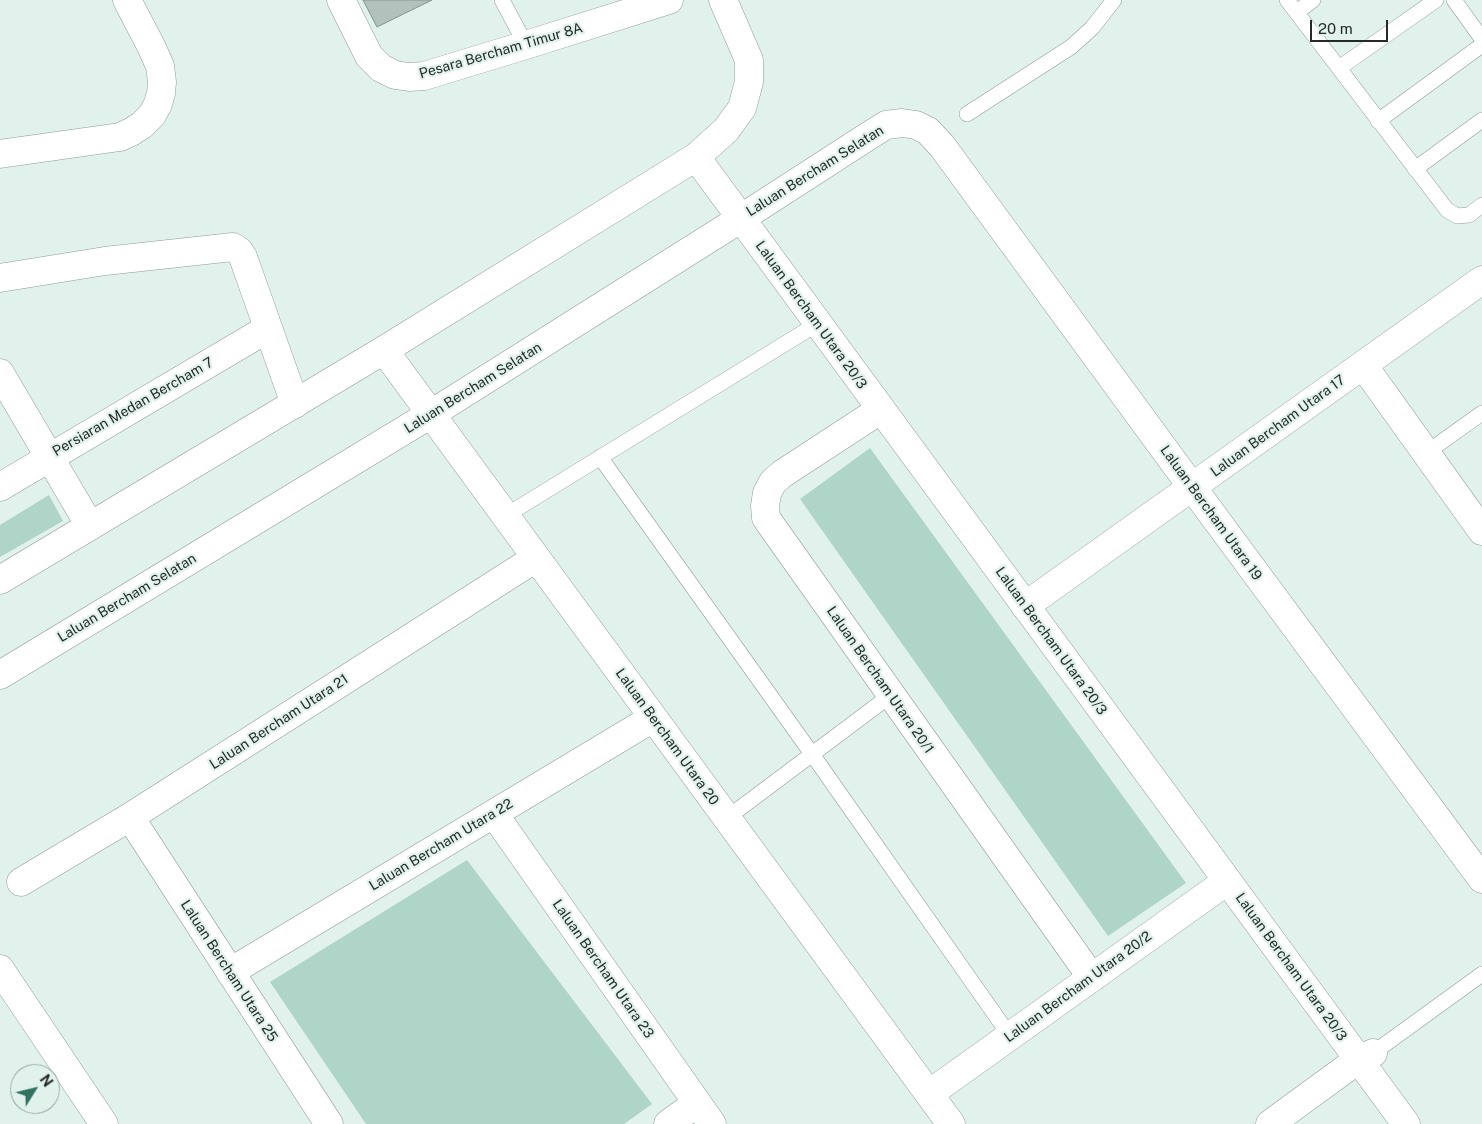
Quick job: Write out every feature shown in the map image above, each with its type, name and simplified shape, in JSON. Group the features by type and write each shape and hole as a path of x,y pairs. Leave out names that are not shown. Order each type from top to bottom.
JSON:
{"street":[{"path":"0,154 120,136 142,125 152,115 161,93 160,66 127,0"},
{"name":"Pesara Bercham Timur 8A","path":"341,0 369,56 381,68 395,75 409,77 424,76 526,45 654,2"},
{"path":"0,580 384,350 696,157 726,130 742,108 749,82 749,60 723,0"},
{"name":"Laluan Bercham Selatan","path":"0,675 431,414 886,125 902,123 916,125 928,131 942,146"},
{"name":"Laluan Bercham Utara 19","path":"942,146 1482,879"},
{"name":"Laluan Bercham Utara 20/3","path":"696,157 1227,881 1366,1056 1406,1124"},
{"path":"0,278 105,261 233,247 243,257 295,404"},
{"name":"Laluan Bercham Utara 17","path":"1025,606 1482,280"},
{"name":"Persiaran Medan Bercham 7","path":"0,487 267,329"},
{"name":"Laluan Bercham Utara 20","path":"384,350 951,1124"},
{"path":"1363,366 1482,531"},
{"path":"0,373 90,526"},
{"name":"Laluan Bercham Utara 20/1","path":"880,410 782,474 773,482 767,493 766,518 1092,978"},
{"name":"Laluan Bercham Utara 21","path":"21,882 130,817 536,558"},
{"name":"Laluan Bercham Utara 22","path":"230,972 653,718"},
{"name":"Laluan Bercham Utara 23","path":"494,814 704,1114"},
{"name":"Laluan Bercham Utara 25","path":"130,817 330,1124"},
{"name":"Laluan Bercham Utara 20/2","path":"930,1094 1227,881"},
{"path":"0,969 104,1124"},
{"path":"1270,1124 1366,1056"},
{"path":"668,1124 704,1114"}],"lane":[{"path":"502,0 526,45"},
{"path":"967,114 1071,47 1092,28 1114,0"},
{"path":"1313,0 1292,6 1447,210 1457,216 1469,215 1482,205"},
{"path":"1339,68 1436,0"},
{"path":"1454,0 1482,39"},
{"path":"1378,121 1482,45"},
{"path":"1415,169 1482,120"},
{"path":"505,516 817,324"},
{"path":"1426,453 1482,413"},
{"path":"600,457 1010,1036"},
{"path":"727,818 891,695"},
{"path":"1366,1056 1482,974"}],"green space":[{"path":"870,448 1186,883 1108,936 800,499"},
{"path":"49,495 63,521 0,557 0,525"},
{"path":"467,860 652,1104 624,1124 366,1124 270,982"}],"building":[{"path":"363,0 432,0 377,27"}]}
